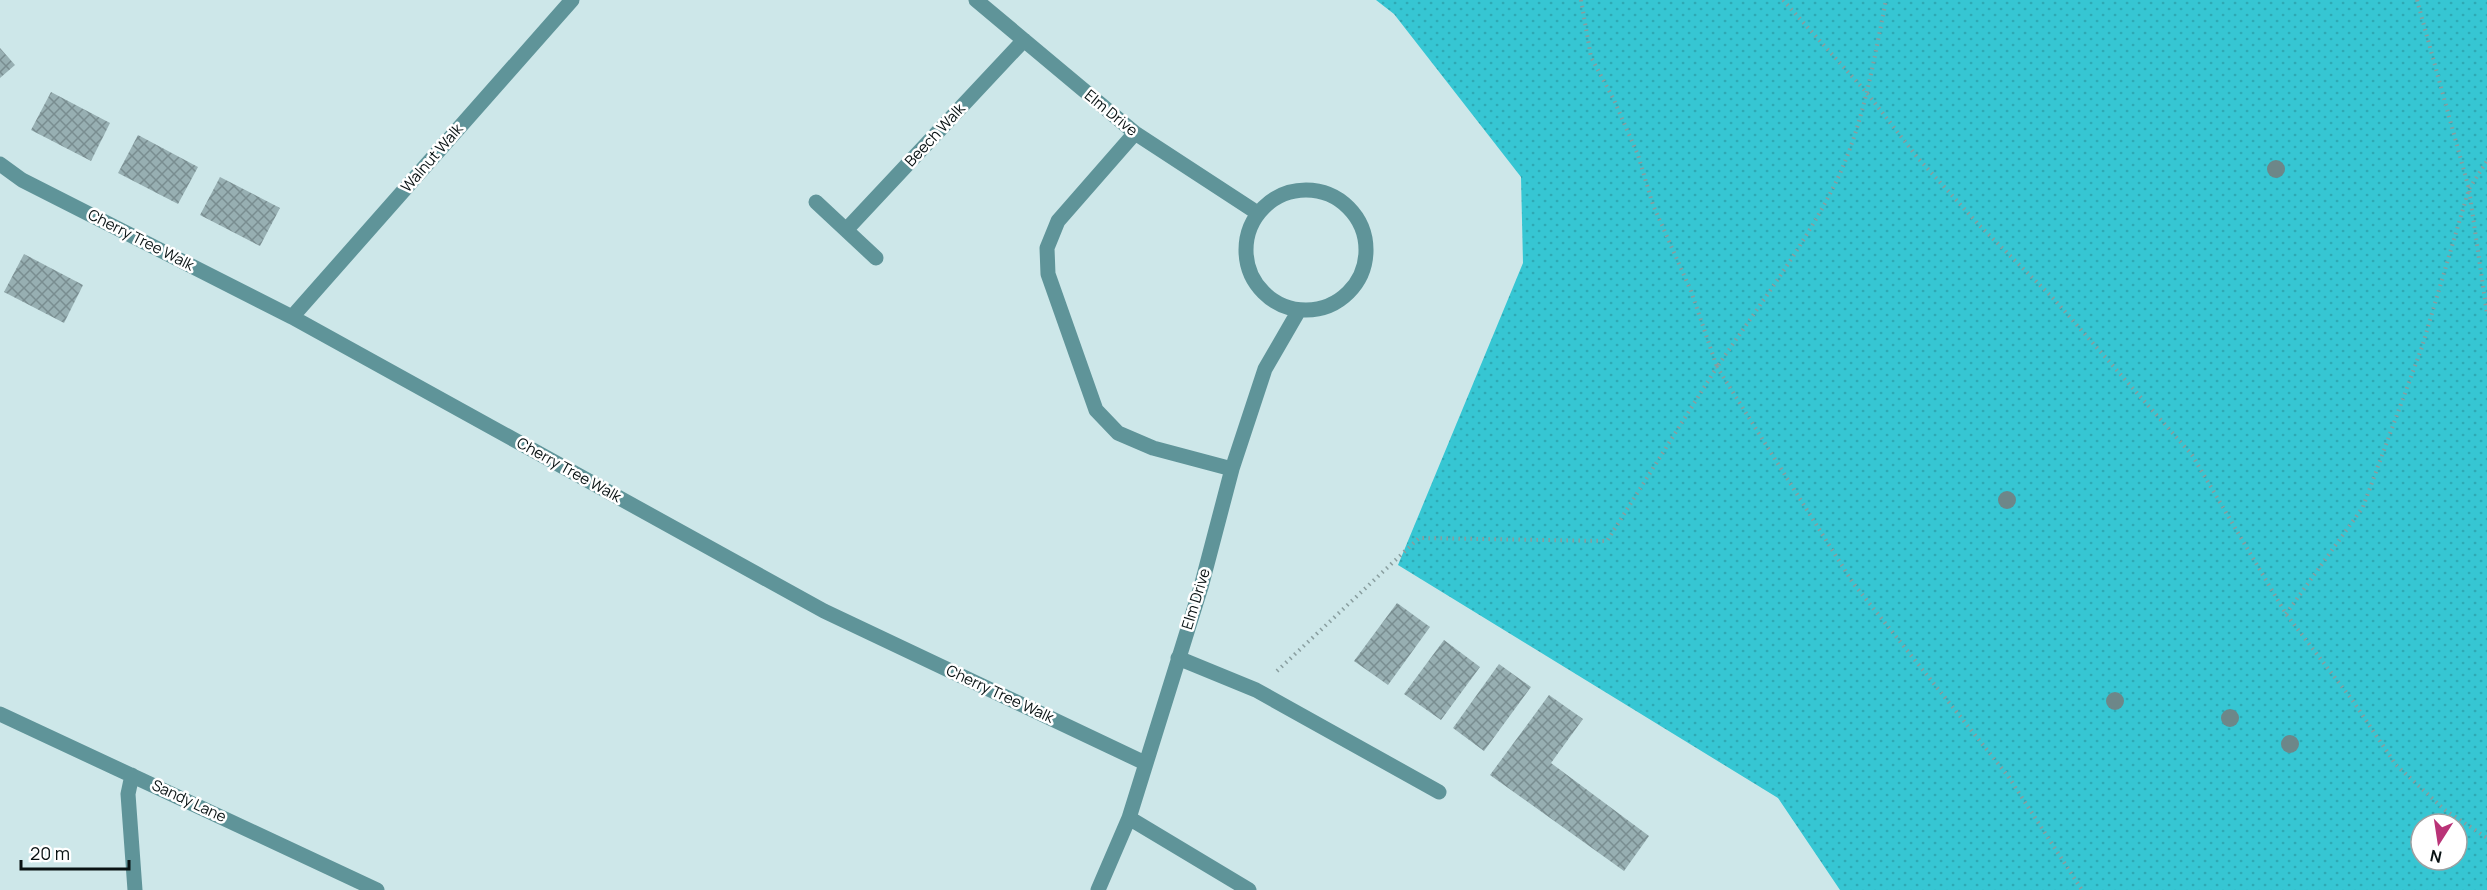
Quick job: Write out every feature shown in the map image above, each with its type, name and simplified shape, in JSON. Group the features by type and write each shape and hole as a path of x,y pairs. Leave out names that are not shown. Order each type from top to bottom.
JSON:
{"street":[{"name":"Walnut Walk","path":"292,317 572,0"},
{"name":"Elm Drive","path":"976,0 1135,133 1256,213"},
{"name":"Beech Walk","path":"846,230 1024,40"},
{"path":"1135,133 1058,220 1047,248 1048,274 1096,410 1118,433 1153,448 1232,469"},
{"name":"Cherry Tree Walk","path":"0,164 22,180 292,317 824,611 1145,763"},
{"path":"1324,191 1356,213 1368,243 1361,278 1339,303 1298,312 1267,299 1248,272 1245,238 1256,213 1284,192 1324,191"},
{"path":"816,202 876,258"},
{"name":"Elm Drive","path":"1098,890 1129,818 1201,587 1232,469 1265,369 1298,312"},
{"path":"1178,658 1256,690 1439,792"},
{"name":"Sandy Lane","path":"0,714 377,890"},
{"path":"132,775 128,794 135,890"},
{"path":"1129,818 1249,890"}],"path":[{"path":"1581,0 1591,57 1614,100 1638,155 1653,205 1691,291 1717,368 1853,583 2008,776 2082,890"},
{"path":"1784,0 1867,93 1925,166 1978,225 2052,297 2192,455 2286,614 2353,701 2396,765 2445,810 2487,838"},
{"path":"1256,690 1419,538 1607,541 1717,368 1799,246 1832,191 1867,93 1886,0"},
{"path":"2417,0 2469,189 2487,314"},
{"path":"2286,614 2363,507 2422,347 2469,189 2487,161"}],"shaded area":[{"path":"1376,0 2487,0 2487,890 1840,890 1778,798 1398,565 1523,263 1521,177 1394,14"}],"building":[{"path":"0,48 15,65 0,78"},
{"path":"51,92 110,123 91,161 31,130"},
{"path":"138,135 198,167 178,204 118,173"},
{"path":"220,177 280,208 260,246 200,215"},
{"path":"24,254 83,285 64,323 4,292"},
{"path":"1397,603 1430,627 1388,685 1354,661"},
{"path":"1444,640 1480,667 1441,720 1404,694"},
{"path":"1499,664 1531,687 1484,751 1453,728"},
{"path":"1549,695 1583,719 1551,763 1649,836 1624,871 1490,775"}]}
